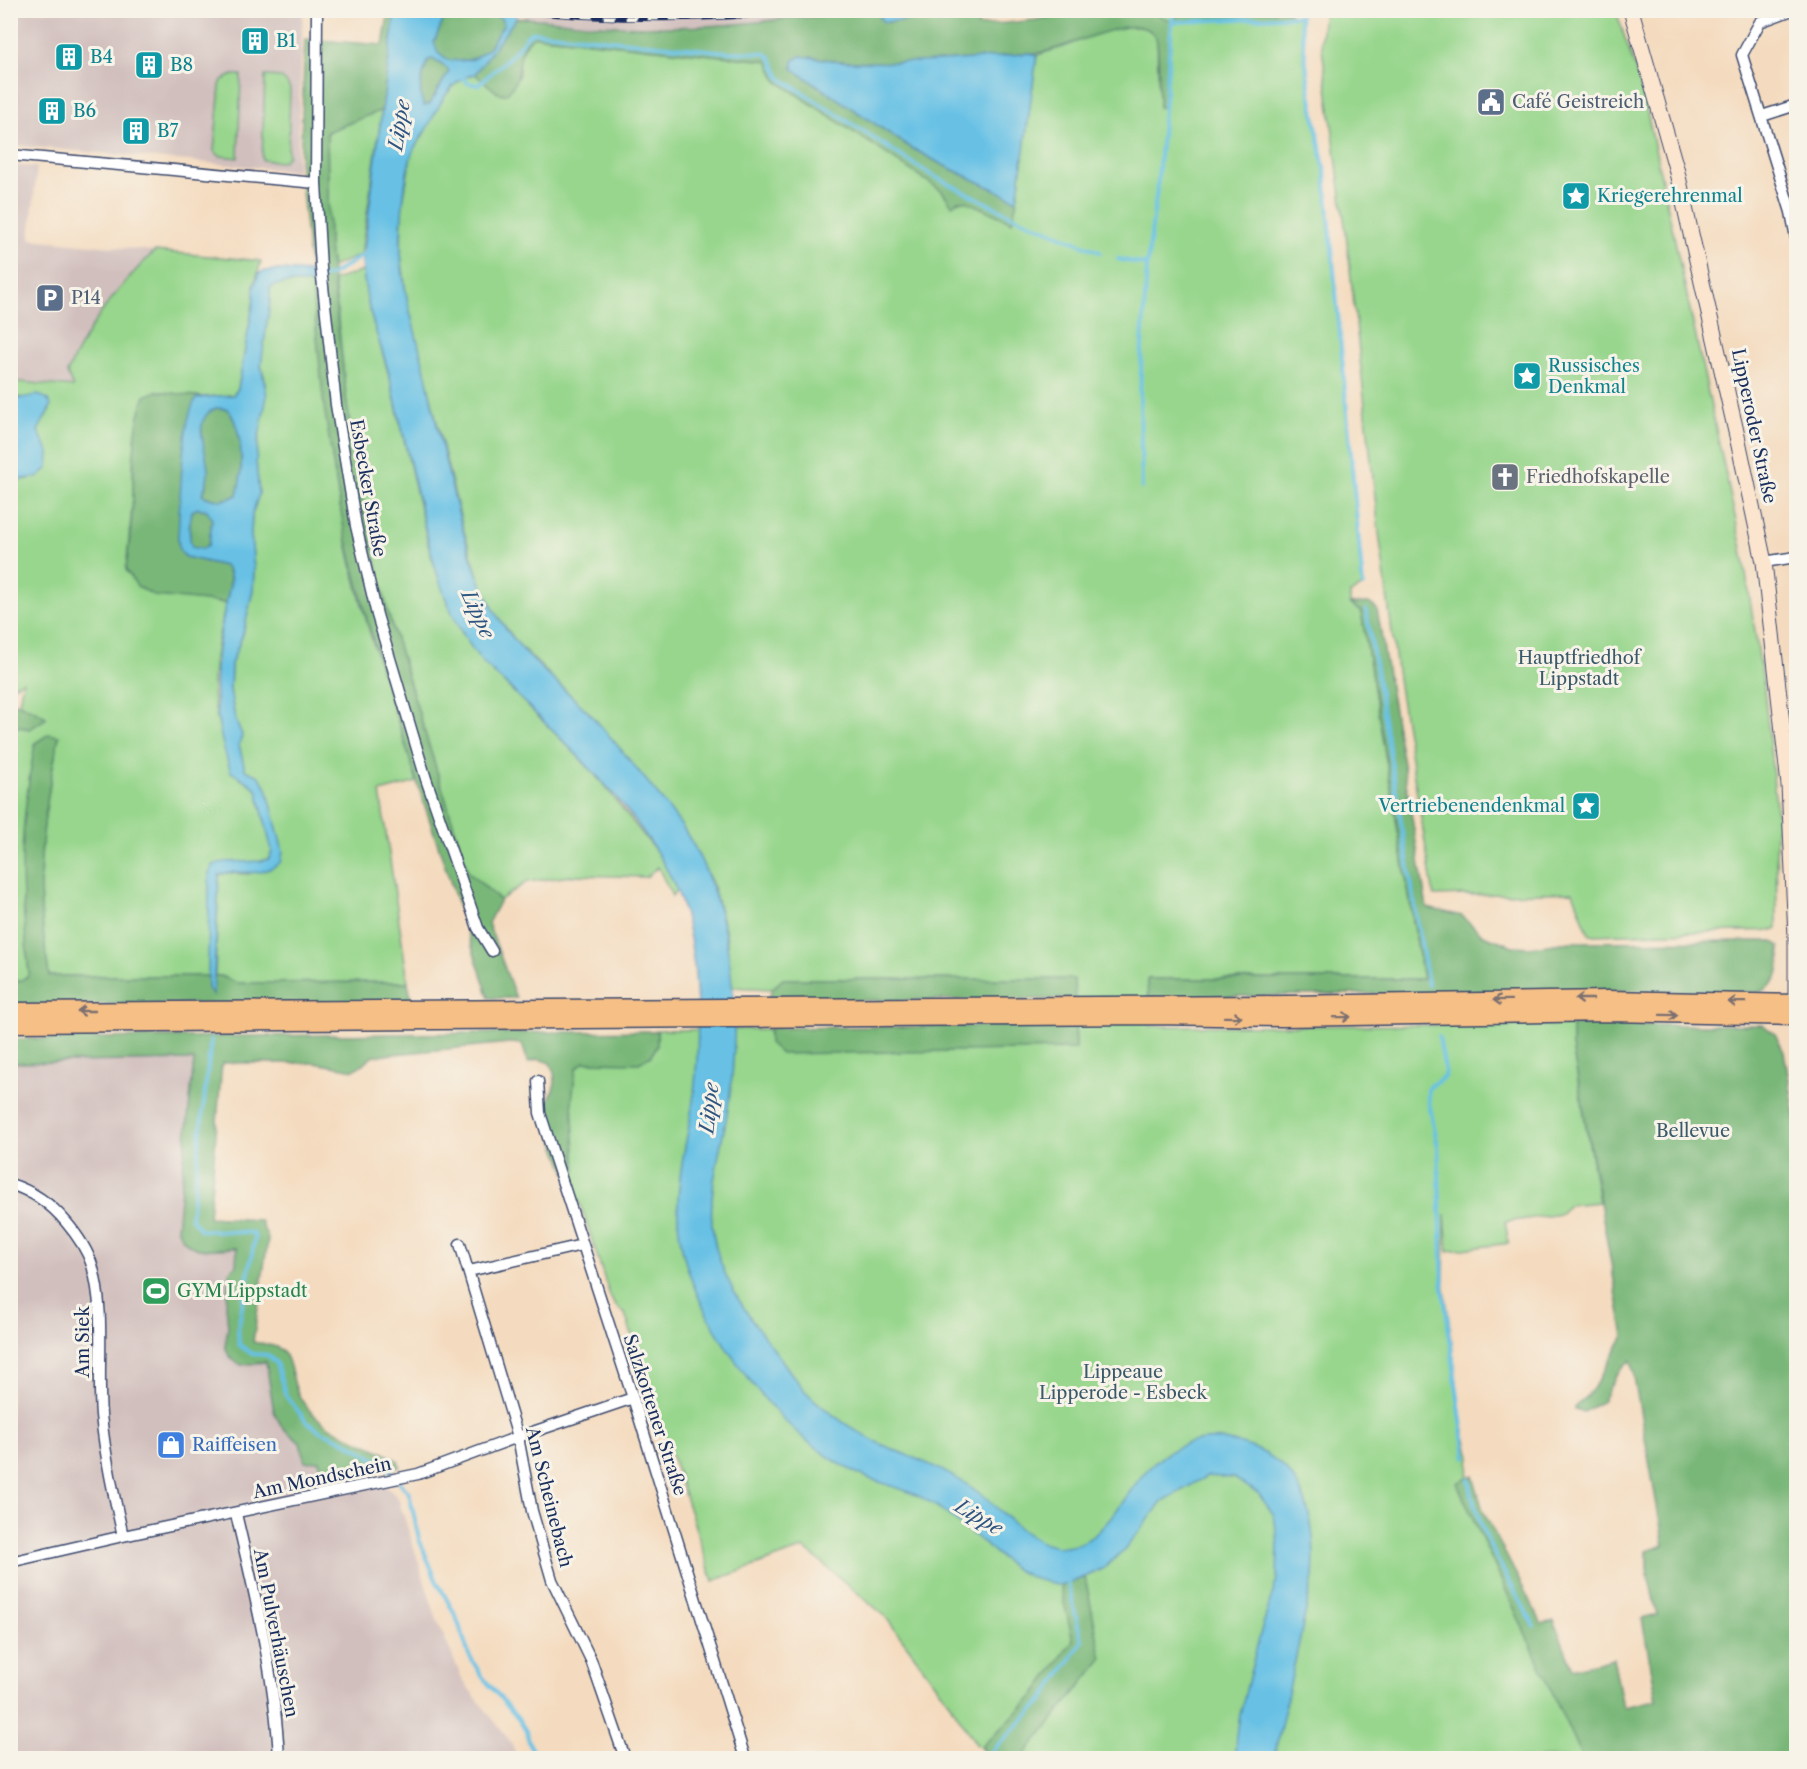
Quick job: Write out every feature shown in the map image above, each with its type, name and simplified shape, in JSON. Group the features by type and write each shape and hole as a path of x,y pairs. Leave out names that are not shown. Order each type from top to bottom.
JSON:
{"highway":[{"path":"10,1024 629,1014 1796,1004"},
{"path":"1609,1006 1797,1017"},
{"path":"10,1011 629,1014"}],"main road":[{"name":"Lipperoder Straße","path":"1631,10 1676,168 1764,562 1789,785 1796,937 1796,1004"}],"street":[{"name":"Esbecker Straße","path":"317,10 316,183 322,277 336,405 356,526 377,615 426,779 478,928 492,951"},
{"path":"1792,10 1760,22 1742,54 1794,211 1797,238"},
{"path":"1762,116 1797,105"},
{"path":"10,154 316,183"},
{"path":"1764,562 1797,557"},
{"name":"Salzkottener Straße","path":"538,1081 540,1113 633,1398 746,1758"},
{"name":"Am Siek","path":"10,1184 24,1188 56,1210 79,1238 92,1263 99,1297 101,1417 110,1479 123,1536"},
{"name":"Am Scheinebach","path":"460,1244 518,1437 532,1511 552,1580 591,1660 625,1758"},
{"path":"469,1271 582,1245"},
{"name":"Am Mondschein","path":"10,1563 123,1536 403,1478 633,1398"},
{"name":"Am Pulverhäuschen","path":"236,1514 262,1623 278,1732 279,1758"}],"shaded area":[{"path":"526,10 684,13 783,10 785,19 683,26 600,25 524,18"},
{"path":"10,11 303,11 297,171 11,145"},
{"path":"10,165 37,167 30,239 155,251 143,358 106,391 11,381"},
{"path":"195,1060 177,1228 237,1248 236,1265 226,1304 228,1327 225,1346 241,1365 266,1361 274,1412 282,1427 300,1443 305,1462 319,1461 323,1480 372,1472 398,1498 437,1620 463,1681 512,1744 517,1758 11,1758 10,1063"}],"green space":[{"path":"1085,10 1153,11 1173,21 1184,10 1228,11 1229,14 1241,11 1288,11 1293,17 1173,22 1165,108 1159,107 1157,42 1150,31 1137,27 1120,28 1043,52 985,58 895,64 844,62 800,56 793,61 793,69 910,147 1017,200 1012,222 966,201 958,201 952,205 942,191 777,81 768,61 535,36 523,48 516,80 506,94 498,93 475,74 516,18 599,25 675,27 752,23 844,11 892,11 882,13 880,18 885,22 967,16 974,11 979,11 978,26 1035,20"},
{"path":"389,11 395,11 382,110 327,132 329,246 347,405 367,524 388,613 468,872 500,900 488,923 516,998 489,998 417,782 367,620 344,529 324,407 300,170 305,39 383,45"},
{"path":"447,11 480,11 501,18 504,24 488,49 473,59 447,60 438,53 434,42"},
{"name":"Lippeaue Lipperode - Esbeck","path":"1153,11 1184,11 1174,22 1300,16 1309,87 1325,173 1363,586 1350,594 1350,604 1361,611 1423,979 1148,979 1149,1026 1572,1025 1572,1046 1599,1202 1568,1205 1560,1214 1505,1222 1509,1243 1448,1251 1445,1214 1444,1281 1462,1422 1470,1457 1467,1483 1594,1758 991,1758 976,1744 949,1702 885,1616 804,1548 713,1581 625,1314 614,1304 610,1296 584,1215 560,1153 572,1109 571,1061 657,1040 659,1030 768,1029 770,1043 1076,1049 1074,980 783,979 772,989 731,987 726,933 712,883 686,833 654,790 595,719 518,644 496,614 479,579 463,528 407,300 401,253 402,208 412,150 420,141 442,99 462,77 475,74 498,93 506,94 519,75 519,59 525,46 530,38 535,36 769,61 777,81 942,191 952,204 966,201 1011,221 1017,200 1037,55 1069,45 1093,33 1136,24 1149,28 1157,39 1159,107 1164,108 1173,22"},
{"name":"Hauptfriedhof Lippstadt","path":"1324,11 1616,11 1642,89 1742,549 1764,688 1778,825 1776,832 1777,930 1589,935 1573,892 1434,896 1399,686 1379,533 1347,242 1321,40"},
{"path":"433,59 447,68 449,72 429,104 423,106 422,77 428,60"},
{"path":"233,75 241,75 238,158 220,156 214,151 220,86 222,80"},
{"path":"265,76 274,76 286,81 290,89 288,156 282,162 262,160"},
{"path":"382,110 361,255 332,267 329,246 327,132"},
{"path":"155,251 261,261 254,286 254,299 238,389 233,395 202,397 157,391 133,458 133,497 126,570 194,599 226,603 213,675 214,704 219,726 240,779 257,790 272,851 269,859 259,862 219,863 209,874 209,976 49,976 40,886 47,799 59,736 23,900 29,975 20,981 11,980 11,726 30,729 42,714 19,703 23,681 11,687 11,481 29,479 46,446 38,431 50,410 20,397 11,400 10,381 73,387 67,373 84,339 128,278"},
{"path":"363,271 368,304 390,379 430,552 446,599 462,633 482,661 577,755 603,784 660,856 677,889 672,896 658,867 646,877 578,875 527,882 500,900 468,872 388,613 367,524 347,405 334,280"},
{"path":"284,283 312,283 329,436 338,497 351,559 358,592 417,782 380,792 408,982 236,983 221,976 215,976 219,875 248,874 280,862 259,776 245,771 239,745 242,735 235,719 230,690 231,664 243,634 253,590 252,515 259,493 256,461 266,383 261,365 270,288"},
{"path":"157,391 202,397 197,398 178,537 179,550 186,557 225,566 230,579 226,603 155,596 137,586 126,570 132,515 134,446 138,422 145,396"},
{"path":"216,408 228,409 237,428 241,451 241,474 237,495 224,500 202,495 207,484 201,423 207,412"},
{"path":"198,508 207,510 212,520 209,544 203,549 192,547 190,538 192,511"},
{"path":"1369,603 1377,609 1427,908 1462,916 1483,935 1513,946 1532,947 1570,942 1773,941 1780,947 1780,962 1776,979 1760,992 1559,990 1148,998 1147,979 1423,979 1361,611 1350,604"},
{"path":"11,702 30,708 47,718 30,729 11,725"},
{"path":"49,734 59,736 47,799 40,886 49,976 221,976 237,983 408,982 411,999 407,1002 11,1005 10,980 20,981 29,975 23,888 24,823 35,743"},
{"path":"783,979 1074,979 1075,999 768,1001 772,989"},
{"path":"1075,1025 1076,1049 781,1054 769,1043 769,1028"},
{"name":"Bellevue","path":"1572,1025 1763,1025 1775,1034 1784,1052 1796,1121 1796,1758 1582,1758 1457,1483 1473,1475 1483,1511 1542,1624 1554,1621 1573,1669 1613,1658 1623,1707 1657,1700 1642,1619 1657,1615 1647,1569 1647,1551 1664,1545 1631,1360 1616,1375 1602,1402 1584,1412 1574,1409 1593,1389 1624,1336 1572,1046"},
{"path":"657,1031 657,1046 651,1056 639,1063 584,1062 576,1069 572,1100 576,1171 571,1175 566,1173 548,1120 547,1106 554,1085 554,1072 550,1063 539,1059 528,1062 522,1044 510,1043 374,1056 354,1070 315,1063 222,1063 209,1217 260,1220 268,1239 253,1342 277,1347 283,1352 298,1394 322,1422 388,1455 398,1461 400,1467 323,1480 319,1461 305,1462 300,1443 282,1427 274,1412 266,1362 241,1365 229,1356 225,1346 228,1327 226,1305 229,1272 236,1265 237,1248 210,1250 194,1248 182,1237 177,1228 194,1060 10,1063 11,1039"},
{"path":"1085,1577 1102,1659 1022,1758 984,1758 982,1746 1033,1697 1073,1640 1060,1586"}],"water":[{"path":"892,10 974,11 967,16 884,22 880,18 882,13"},
{"name":"Lippe","path":"395,11 447,11 434,42 438,53 447,60 461,61 473,59 488,49 504,24 501,18 480,11 518,11 516,18 475,74 460,80 449,91 411,156 405,183 401,230 404,284 460,521 472,560 494,610 525,652 595,719 666,805 685,831 702,862 715,896 730,968 734,1044 732,1080 715,1174 712,1204 713,1233 722,1267 738,1299 758,1328 805,1391 822,1406 875,1441 959,1479 982,1495 1019,1528 1051,1546 1076,1545 1101,1529 1147,1470 1163,1456 1180,1446 1201,1440 1225,1440 1256,1449 1274,1459 1298,1486 1306,1503 1313,1539 1314,1559 1313,1578 1274,1758 1234,1758 1240,1714 1277,1579 1278,1543 1274,1515 1258,1493 1234,1478 1207,1476 1163,1501 1126,1548 1104,1568 1060,1586 1030,1577 1015,1569 962,1525 928,1501 859,1474 836,1462 815,1447 767,1402 748,1379 714,1328 689,1273 681,1245 678,1218 681,1171 694,1093 697,1043 693,959 682,906 660,857 624,806 581,759 485,664 468,643 457,624 434,564 389,376 373,324 362,264","holes":["433,59 447,68 449,72 430,104 424,106 421,89 422,77 428,60"]},
{"path":"1030,53 1037,55 1017,200 910,147 793,69 793,61 800,56 848,62 899,62"},
{"path":"264,271 309,272 312,283 284,283 270,288 261,365 267,396 256,461 259,494 252,515 253,590 243,634 231,664 230,690 235,719 242,735 239,745 245,770 259,776 267,788 283,852 281,862 264,871 219,875 213,995 208,988 209,874 213,865 226,862 262,861 269,859 272,851 257,790 231,772 218,721 217,654 231,580 229,571 225,566 186,557 179,550 184,442 192,408 197,398 233,395 238,389 254,299 254,286 259,273","holes":["216,408 228,409 237,428 241,451 241,475 237,495 223,500 211,499 202,495 208,472 202,436 203,420","198,508 207,510 212,520 209,544 203,549 192,547 190,538 192,511"]},
{"path":"37,395 48,400 51,406 38,431 49,453 48,468 37,477 11,481 11,400"}],"waterway":[{"path":"1142,488 1140,398 1147,265 1157,189 1173,10"},
{"path":"1173,22 1300,16 1309,87 1325,173 1363,586"},
{"path":"462,77 468,83 478,85 513,54 533,32 726,52 764,53 771,58 780,78 931,175 1013,216 1100,252"},
{"path":"312,279 332,275 365,254"},
{"path":"1118,259 1147,265"},
{"path":"1366,610 1428,985"},
{"path":"1439,1037 1445,1070 1444,1077 1428,1088 1428,1098 1438,1147 1443,1288 1466,1457"},
{"path":"211,1039 191,1218 201,1230 253,1233 255,1238 238,1328 239,1345 253,1354 268,1355 276,1363 286,1396 307,1422 385,1465 409,1493 419,1539 437,1582 456,1616 469,1655 481,1675 526,1731 534,1758"},
{"path":"1469,1479 1473,1499 1486,1536 1534,1626"},
{"path":"991,1758 990,1753 1043,1700 1082,1642 1067,1579"}],"railway":[{"path":"516,10 616,18 745,16 790,10"}],"place":[{"name":"B1","path":"255,41"},
{"name":"B4","path":"69,57"},
{"name":"B8","path":"149,65"},
{"name":"Café Geistreich","path":"1491,102"},
{"name":"B6","path":"52,111"},
{"name":"B7","path":"136,131"},
{"name":"Kriegerehrenmal","path":"1576,196"},
{"name":"P14","path":"50,298"},
{"name":"Russisches Denkmal","path":"1527,376"},
{"name":"Friedhofskapelle","path":"1505,477"},
{"name":"Vertriebenendenkmal","path":"1586,806"},
{"name":"GYM Lippstadt","path":"156,1291"},
{"name":"Raiffeisen","path":"171,1445"}]}
